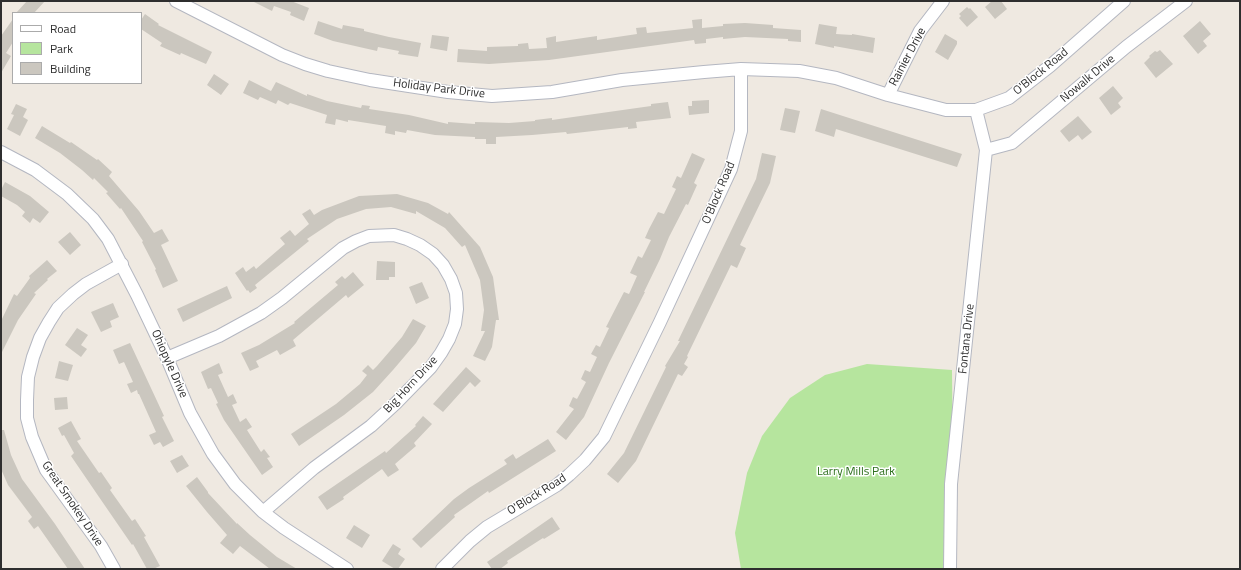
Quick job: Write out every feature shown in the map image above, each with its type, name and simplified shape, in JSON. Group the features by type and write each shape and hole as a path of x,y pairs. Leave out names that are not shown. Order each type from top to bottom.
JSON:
{"street":[{"name":"Holiday Park Drive","path":"176,1 282,55 305,64 328,71 370,80 448,92 492,96 552,92 629,80 741,69"},
{"name":"Rainier Drive","path":"888,95 920,31 943,1"},
{"name":"O'Block Road","path":"442,569 470,541 487,528 557,485 585,460 604,437 660,322 731,169 741,131 741,69 799,71 836,78 888,95 946,110 976,110 1009,98 1050,66 1124,1"},
{"name":"Nowalk Drive","path":"986,150 1012,143 1126,47 1186,1"},
{"name":"Fontana Drive","path":"950,569 951,484 986,150 976,110"},
{"name":"Ohiopyle Drive","path":"1,152 35,170 67,194 93,219 108,239 122,264 167,358 190,413 212,454 235,484 263,512 284,528 347,569"},
{"name":"Big Horn Drive","path":"167,358 219,336 261,313 282,298 334,254 356,240 369,236 381,235 407,239 433,254 443,265 451,279 456,293 457,309 455,324 449,339 434,362 419,380 371,426 314,468 263,512"},
{"name":"Great Smokey Drive","path":"114,569 101,546 46,470 32,437 27,418 27,400 28,377 40,338 48,322 58,308 73,294 86,284 122,264"}],"green space":[{"name":"Larry Mills Park","path":"867,364 952,370 954,569 741,569 735,533 747,473 762,436 790,398 825,375"}],"building":[{"path":"27,1 45,1 35,12 17,12"},
{"path":"252,1 291,1 309,8 304,21 290,15 291,12 274,6 272,11"},
{"path":"992,1 1001,1 1007,9 995,19 985,7"},
{"path":"967,7 969,9 970,8 978,17 967,27 959,18 961,16 959,14"},
{"path":"145,14 159,24 158,25 212,52 206,64 160,46 162,43 142,30 142,18"},
{"path":"702,19 702,28 723,26 723,24 745,23 773,25 773,28 801,30 801,42 788,41 788,39 745,37 723,39 723,37 706,39 706,43 695,44 694,40 549,60 489,64 457,62 458,49 487,51 487,47 518,46 518,44 528,43 529,49 547,48 546,38 556,36 556,42 597,36 597,40 637,34 636,28 646,27 647,33 693,28 692,20"},
{"path":"12,20 12,44 6,53 11,56 1,73 1,36"},
{"path":"318,21 342,29 343,25 364,29 364,31 389,37 421,43 418,57 398,54 399,51 378,47 377,51 333,41 314,34"},
{"path":"1200,21 1211,34 1203,41 1207,46 1198,54 1183,36"},
{"path":"819,24 837,27 836,34 852,34 875,38 873,53 815,44"},
{"path":"945,34 957,41 957,44 948,60 935,52"},
{"path":"432,35 449,37 447,51 430,48"},
{"path":"1160,50 1173,64 1156,78 1144,63 1155,51 1157,52"},
{"path":"214,74 229,84 221,95 207,85"},
{"path":"249,80 271,91 276,82 307,96 307,94 327,101 361,108 362,105 370,106 369,109 409,115 448,124 448,122 475,124 475,122 509,123 552,118 552,120 651,106 651,104 668,102 671,118 636,122 637,128 628,129 628,127 567,134 566,132 496,137 496,144 486,144 486,139 475,139 475,137 435,135 407,130 406,133 395,131 395,135 385,133 386,126 348,120 348,122 336,119 335,125 325,123 327,115 290,103 288,105 278,100 276,104 260,97 258,100 243,93"},
{"path":"1113,86 1123,98 1118,103 1121,107 1111,115 1099,98"},
{"path":"709,100 709,113 689,115 688,106 692,106 692,101"},
{"path":"16,104 27,109 23,117 28,120 20,136 7,129 14,115 11,114"},
{"path":"785,108 800,111 795,133 780,130"},
{"path":"821,109 962,154 957,167 836,129 834,137 815,131"},
{"path":"1078,116 1092,132 1082,140 1078,135 1069,142 1060,131"},
{"path":"42,126 70,143 71,142 97,160 98,159 112,172 109,176 139,211 154,233 162,229 169,241 161,245 178,281 163,288 155,270 156,269 142,242 143,241 121,208 120,209 106,193 108,192 94,178 93,180 60,153 35,138"},
{"path":"692,153 705,159 694,183 697,185 688,205 686,204 669,237 645,292 609,363 584,417 566,440 556,432 574,409 569,406 573,397 577,399 586,382 581,379 585,370 590,372 597,357 591,354 596,345 600,347 609,328 606,327 624,292 629,294 637,276 630,273 638,256 642,258 651,240 645,238 649,229 658,212 664,214 676,189 672,187 677,176 681,178"},
{"path":"762,153 776,156 770,183 740,245 746,248 737,268 731,265 687,356 688,357 684,364 688,367 682,376 678,374 636,461 618,483 607,474 624,453 666,367 665,366 680,341 678,341 756,179"},
{"path":"5,182 30,196 49,212 40,223 33,218 30,223 22,216 25,212 17,205 1,196 1,190"},
{"path":"397,194 428,203 448,214 449,212 480,247 493,277 499,320 496,320 492,347 485,361 473,356 485,331 481,331 484,310 480,280 465,245 462,247 445,228 416,211 416,214 391,207 366,209 337,219 307,239 309,241 255,285 257,288 250,293 235,273 243,267 246,272 254,266 256,269 285,244 280,238 290,230 295,236 309,224 302,214 310,209 314,215 322,210 359,196"},
{"path":"70,232 81,245 70,255 58,242"},
{"path":"47,260 57,271 34,293 36,294 18,320 1,354 1,321 14,294 17,296 30,278 29,276"},
{"path":"377,261 395,262 395,277 389,277 389,280 376,280"},
{"path":"353,272 364,285 348,298 346,295 293,340 296,346 280,355 277,350 256,361 259,367 250,371 241,353 259,345 295,323 294,322 338,285 335,282 342,276 345,279"},
{"path":"422,282 429,298 416,304 409,287"},
{"path":"227,286 232,298 183,322 177,309"},
{"path":"113,303 119,317 110,321 112,327 101,332 91,312"},
{"path":"413,319 426,326 416,343 393,370 373,392 344,415 299,446 291,434 336,404 360,384 367,375 362,371 368,365 373,370 377,366 402,337"},
{"path":"77,328 88,335 81,345 87,349 81,357 65,345"},
{"path":"130,343 174,441 163,447 160,442 154,445 149,435 156,432 137,390 131,393 127,384 133,382 124,362 119,364 113,350"},
{"path":"59,361 73,365 68,381 55,378"},
{"path":"219,363 223,373 218,375 228,397 233,394 237,403 232,405 240,422 246,418 252,427 247,430 261,452 264,449 270,457 267,458 273,467 262,475 224,420 216,404 218,403 211,388 208,389 201,372"},
{"path":"466,367 481,381 475,387 470,382 443,412 433,404"},
{"path":"67,397 68,409 55,410 54,398"},
{"path":"423,416 432,424 414,443 416,446 395,464 399,470 388,477 382,469 343,497 344,499 327,510 318,497 385,451 386,453 416,426 415,425"},
{"path":"71,421 81,439 77,441 99,473 101,472 112,488 110,490 132,521 135,519 146,536 144,537 160,566 153,569 147,569 133,544 132,545 71,456 74,453 64,435 62,436 58,428"},
{"path":"1,430 4,430 11,455 22,479 55,524 85,569 68,569 38,526 34,529 28,521 32,517 8,485 1,469"},
{"path":"548,439 556,451 489,493 488,491 454,515 455,517 421,548 412,539 454,499 507,464 504,460 513,454 516,459"},
{"path":"182,455 189,466 177,473 170,461"},
{"path":"197,477 208,493 237,524 277,557 297,569 270,569 240,546 233,554 220,543 227,535 186,486"},
{"path":"552,517 560,529 507,561 508,563 500,569 492,569 487,562"},
{"path":"354,525 370,535 362,548 346,538"},
{"path":"393,544 401,549 398,554 405,559 398,569 395,569 382,561"}]}
